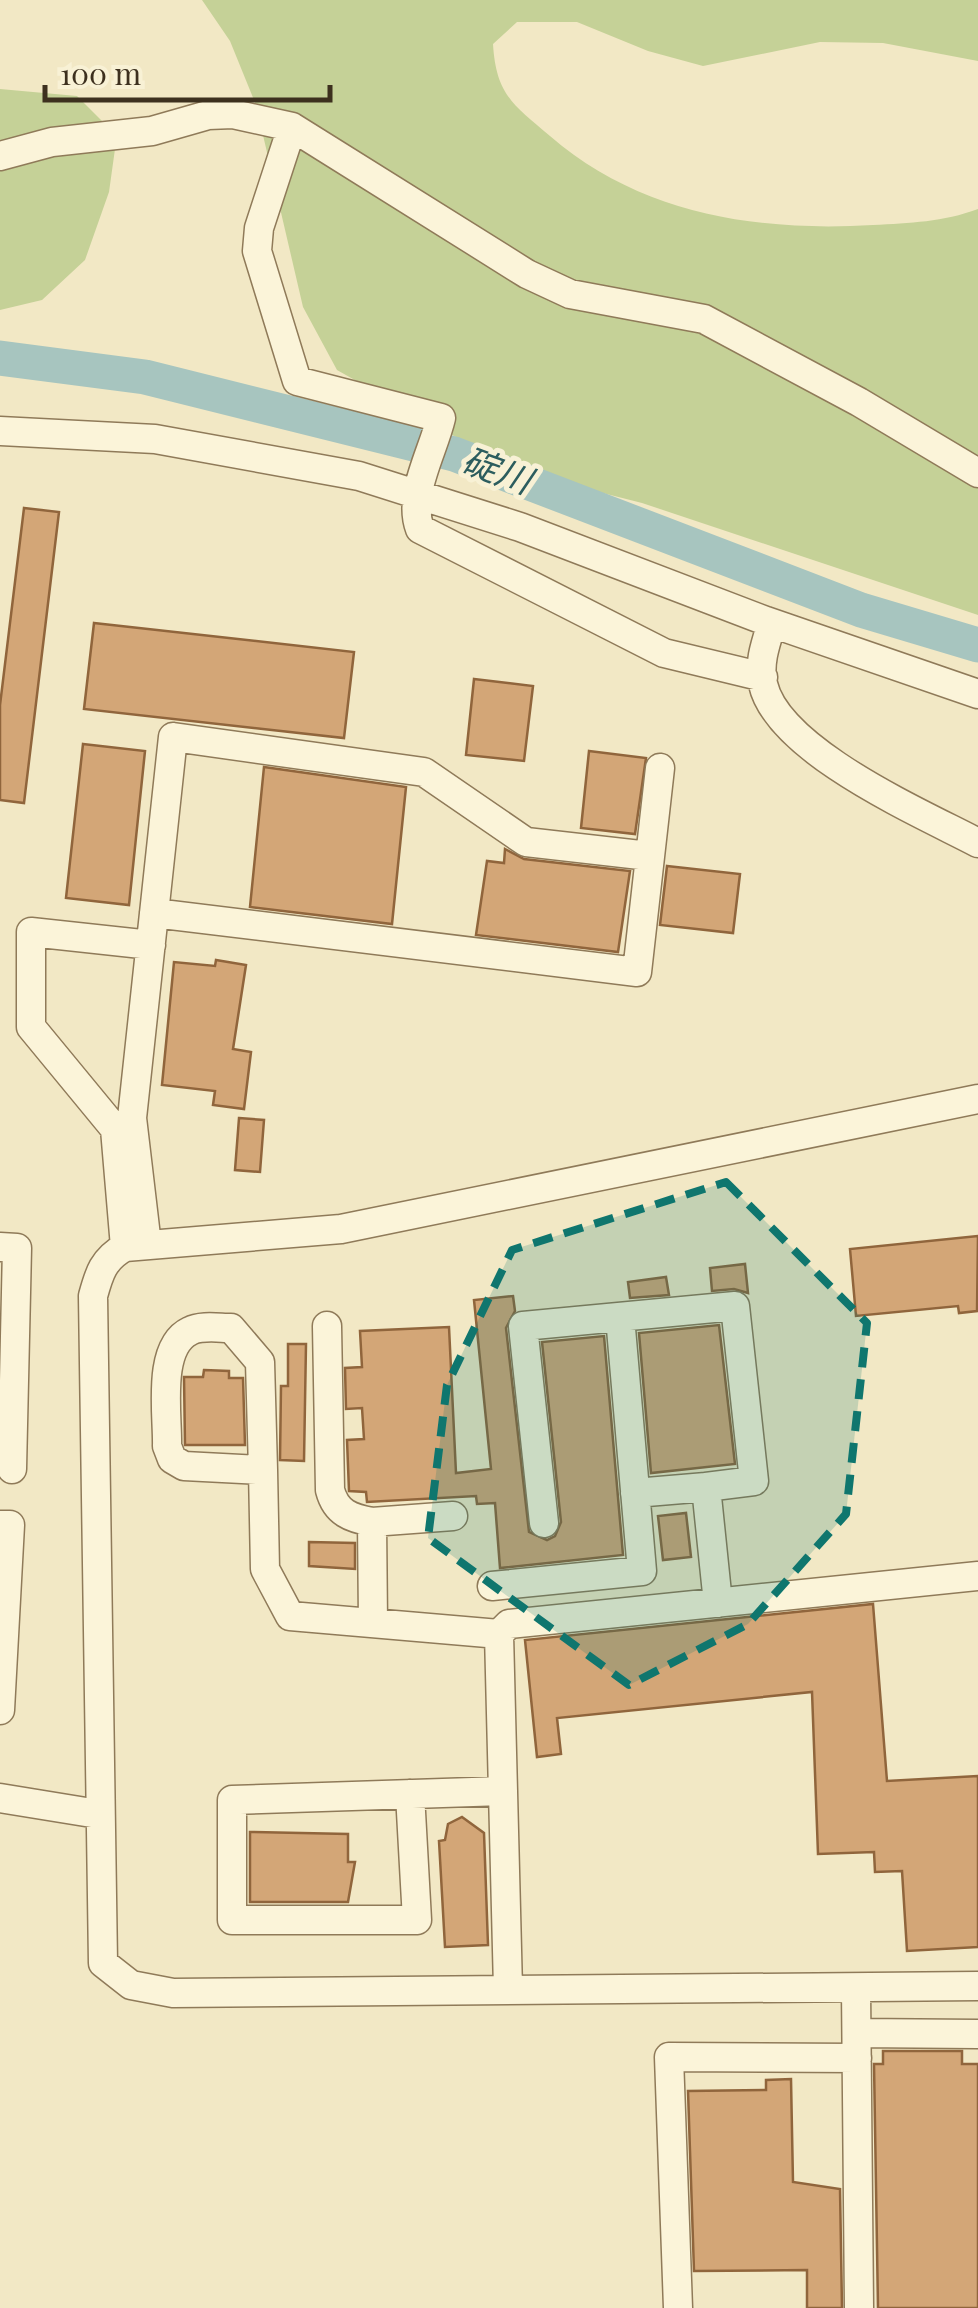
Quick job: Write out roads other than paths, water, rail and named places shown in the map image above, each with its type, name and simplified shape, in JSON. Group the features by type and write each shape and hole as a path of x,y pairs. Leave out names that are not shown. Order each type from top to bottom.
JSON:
{"street":[{"path":"0,156 52,142 152,131 208,116 234,114 292,127 526,274 570,294 704,319 874,410 978,473"},
{"path":"292,127 260,228 257,251 297,382 441,418 422,481 416,518 420,529 664,653 762,677"},
{"path":"0,431 155,439 422,481 772,622 978,694"},
{"path":"772,622 762,677 778,713 832,764 978,844"},
{"path":"136,1246 132,1118 173,737 424,772 526,842 649,856"},
{"path":"154,913 637,972 660,768"},
{"path":"136,1246 115,1129 31,1028 31,932 151,945"},
{"path":"978,1099 378,1222 136,1246 112,1254 100,1271 93,1296 103,1964 131,1984 172,1993 978,1986"},
{"path":"0,1247 17,1248 12,1469"},
{"path":"544,1523 524,1326 735,1306 754,1481 636,1493"},
{"path":"492,1586 642,1571 620,1316"},
{"path":"327,1326 330,1490 334,1504 350,1518 372,1522 453,1516"},
{"path":"262,1470 184,1466 172,1459 168,1446 169,1362 175,1344 190,1331 231,1328 260,1362 265,1570 290,1616 500,1634"},
{"path":"706,1487 718,1603"},
{"path":"372,1522 373,1622"},
{"path":"0,1525 10,1525 0,1710"},
{"path":"508,1988 500,1634 509,1624 978,1576"},
{"path":"410,1794 417,1920 232,1920 232,1800 410,1794 504,1792"},
{"path":"0,1798 98,1814"},
{"path":"856,1989 859,2308"},
{"path":"678,2308 669,2057 978,2034"}],"waterway":[{"name":"碇川","path":"0,358 145,377 454,454 861,610 978,645"}]}
